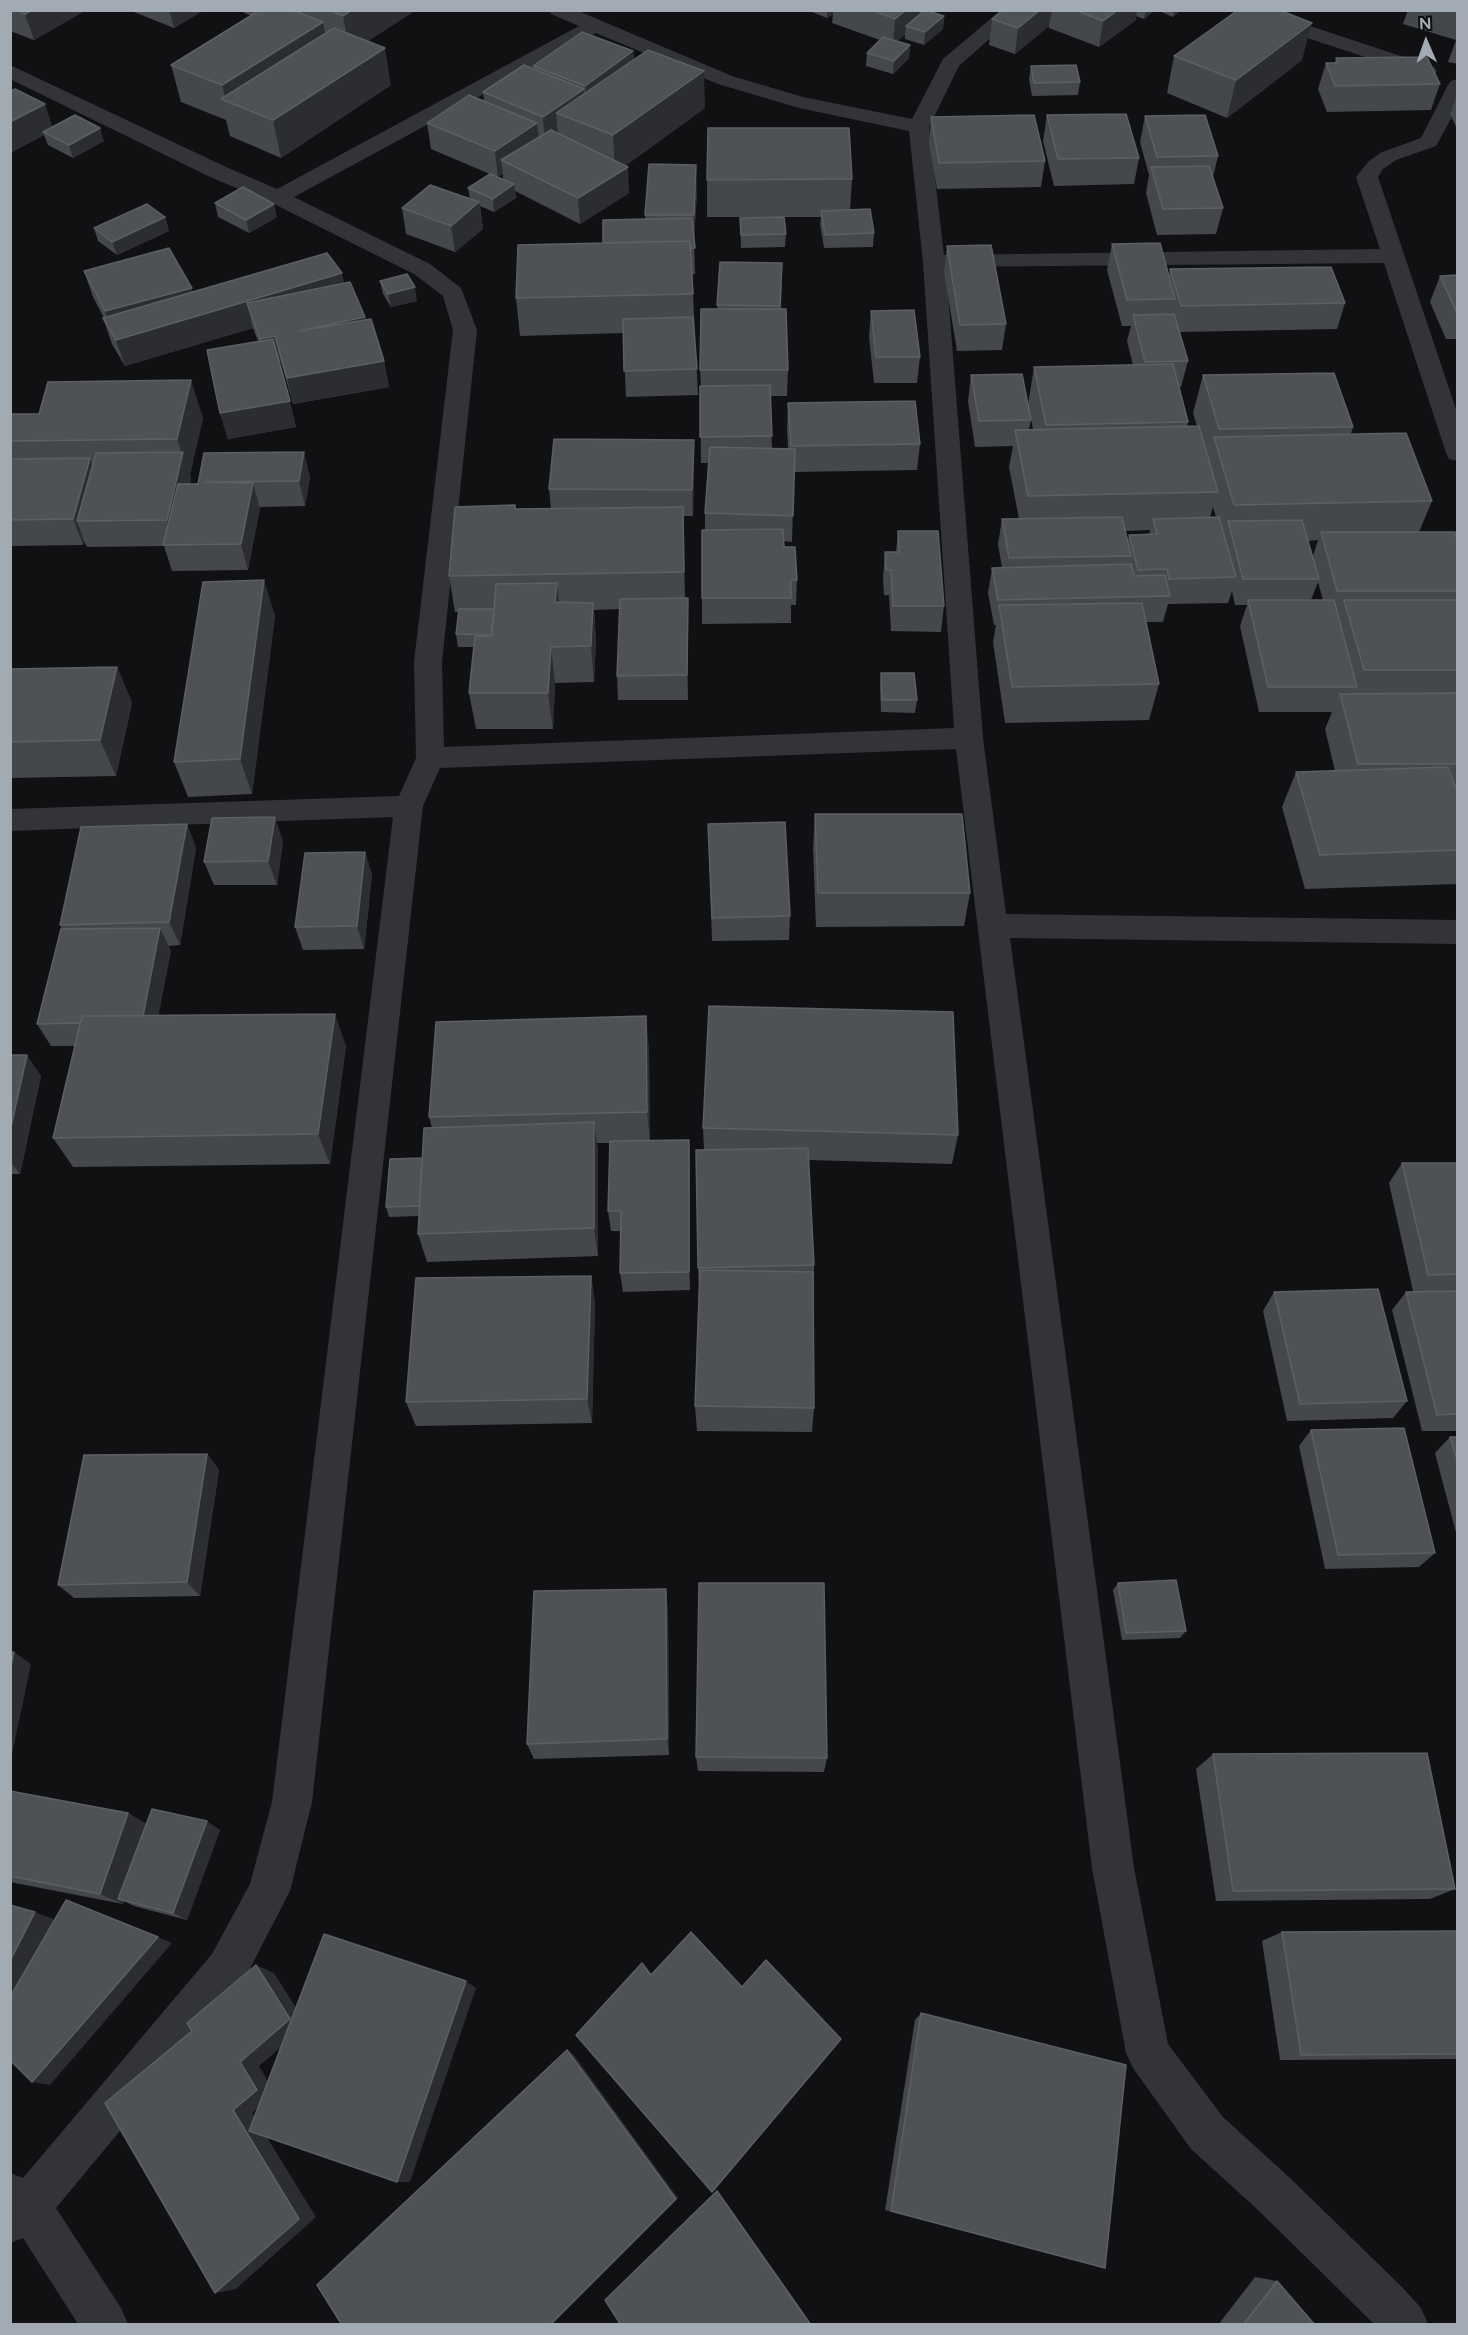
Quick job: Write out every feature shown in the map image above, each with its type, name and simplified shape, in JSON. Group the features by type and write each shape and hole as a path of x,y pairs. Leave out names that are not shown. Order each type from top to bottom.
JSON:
{"street":[{"path":"558,10 725,80 799,102 919,127"},
{"path":"1013,10 950,63 919,127 934,262 969,738 995,926 1113,1868 1148,2054 1207,2133 1274,2194 1386,2303 1405,2325"},
{"path":"1240,10 1458,80"},
{"path":"278,197 594,26"},
{"path":"10,71 218,172 278,197 422,269 453,293 465,330 428,662 430,758 409,806 292,1802 269,1891 227,1969 16,2208 105,2325"},
{"path":"1458,85 1429,142 1389,156 1376,165 1367,177 1458,453"},
{"path":"934,262 1392,256"},
{"path":"430,758 969,738"},
{"path":"10,820 409,806"},
{"path":"995,926 1458,932"}],"building":[{"path":"16,10 32,10 25,14"},
{"path":"260,10 292,10 323,22 222,85 171,65"},
{"path":"329,10 352,10 343,16"},
{"path":"872,10 906,10 895,19"},
{"path":"925,10 944,16 925,32 906,26"},
{"path":"1003,10 1040,10 1018,28 992,19"},
{"path":"1075,10 1118,10 1103,21"},
{"path":"1238,10 1279,10 1312,23 1236,80 1174,56"},
{"path":"334,28 385,48 273,120 221,99"},
{"path":"582,32 633,51 585,86 533,66"},
{"path":"883,37 910,45 894,61 867,53"},
{"path":"648,50 704,71 613,135 556,113"},
{"path":"1427,57 1440,84 1335,86 1326,63 1338,63 1336,58"},
{"path":"524,65 584,89 543,117 483,92"},
{"path":"1076,65 1080,82 1034,83 1031,66"},
{"path":"15,89 45,104 10,122 10,92"},
{"path":"469,95 537,123 495,151 427,123"},
{"path":"1126,114 1139,158 1058,159 1047,115"},
{"path":"75,115 100,128 69,145 43,132"},
{"path":"1034,115 1045,161 939,163 931,117"},
{"path":"1205,115 1218,156 1157,157 1145,116"},
{"path":"708,128 849,128 852,179 707,180"},
{"path":"551,130 628,167 578,198 501,160"},
{"path":"649,164 696,165 694,215 645,215"},
{"path":"1209,166 1223,208 1163,209 1151,167"},
{"path":"490,174 514,184 493,199 468,188"},
{"path":"430,185 479,202 451,226 402,208"},
{"path":"243,187 274,204 246,220 215,203"},
{"path":"147,204 165,217 112,242 94,228"},
{"path":"870,209 874,233 825,235 821,211"},
{"path":"784,217 786,234 741,235 740,218"},
{"path":"692,218 695,248 690,248 690,241 603,243 603,220"},
{"path":"690,241 693,294 516,298 518,245"},
{"path":"1160,243 1175,299 1127,300 1112,244"},
{"path":"991,245 1006,324 960,325 947,246"},
{"path":"169,248 192,288 105,311 84,271"},
{"path":"327,253 342,273 116,340 103,318"},
{"path":"720,262 782,263 780,306 717,305"},
{"path":"1331,267 1345,303 1181,306 1170,269"},
{"path":"407,274 415,287 388,294 380,281"},
{"path":"1458,275 1458,313 1457,313 1440,276"},
{"path":"350,282 365,317 299,331 371,319 384,361 287,378 275,336 260,339 247,303"},
{"path":"701,309 786,309 788,370 700,370"},
{"path":"914,310 920,357 876,357 871,311"},
{"path":"1174,314 1188,361 1145,362 1133,315"},
{"path":"693,317 697,369 624,371 623,319"},
{"path":"273,339 290,401 220,413 207,350"},
{"path":"1173,364 1188,422 1046,425 1034,367"},
{"path":"1334,373 1353,427 1219,429 1203,375"},
{"path":"1022,374 1031,420 979,421 971,375"},
{"path":"191,380 177,439 10,441 10,414 39,414 48,382"},
{"path":"770,385 772,436 700,437 700,386"},
{"path":"915,401 920,444 791,446 788,403"},
{"path":"1199,426 1218,492 1028,496 1015,430"},
{"path":"1406,433 1432,501 1234,505 1214,437"},
{"path":"554,439 694,440 692,490 549,489"},
{"path":"710,447 795,449 793,516 705,513"},
{"path":"183,452 167,520 77,521 96,453"},
{"path":"304,452 299,481 205,482 253,483 241,544 163,545 178,484 198,484 204,453"},
{"path":"90,458 73,519 10,520 10,459"},
{"path":"515,505 515,509 683,507 684,572 449,576 455,507"},
{"path":"1122,517 1131,556 1009,558 1002,519"},
{"path":"1219,517 1236,577 1169,579 1167,569 1138,570 1129,535 1157,534 1153,519"},
{"path":"1302,520 1319,579 1243,579 1228,521"},
{"path":"783,529 784,547 795,547 797,580 791,580 791,598 702,598 702,530"},
{"path":"898,531 938,531 944,606 893,606 891,570 886,570 885,552 899,552"},
{"path":"1321,532 1455,532 1458,541 1458,591 1337,591"},
{"path":"1131,564 1134,576 1165,575 1170,596 998,600 992,568"},
{"path":"264,580 240,759 174,762 203,582"},
{"path":"557,583 555,602 593,603 591,646 551,647 548,693 469,693 475,636 492,636 496,584"},
{"path":"688,598 687,675 617,676 620,599"},
{"path":"1248,600 1334,600 1357,687 1268,687"},
{"path":"1344,600 1458,600 1458,670 1364,670"},
{"path":"1142,603 1159,684 1012,687 999,605"},
{"path":"459,609 494,609 491,635 456,634"},
{"path":"117,667 100,740 10,742 10,669"},
{"path":"881,673 914,673 917,700 882,700"},
{"path":"1458,693 1458,764 1358,764 1340,694"},
{"path":"1448,767 1458,794 1458,850 1320,855 1296,772"},
{"path":"815,814 962,814 970,893 818,893"},
{"path":"275,817 268,861 204,862 212,818"},
{"path":"785,822 790,916 712,918 708,824"},
{"path":"187,824 169,922 60,925 81,827"},
{"path":"365,852 357,926 295,927 305,853"},
{"path":"160,928 143,1016 82,1016 80,1023 37,1024 61,929"},
{"path":"709,1006 953,1012 958,1135 703,1128"},
{"path":"335,1014 318,1134 53,1138 82,1016"},
{"path":"646,1016 647,1112 429,1117 436,1022"},
{"path":"10,1055 27,1055 10,1131"},
{"path":"594,1122 594,1228 418,1234 424,1128"},
{"path":"689,1140 689,1272 620,1273 621,1211 608,1211 610,1141"},
{"path":"808,1148 814,1265 698,1268 696,1150"},
{"path":"422,1158 419,1206 386,1207 390,1159"},
{"path":"1402,1163 1458,1163 1458,1274 1428,1275"},
{"path":"700,1270 813,1272 814,1408 695,1406"},
{"path":"591,1276 587,1399 406,1402 416,1278"},
{"path":"1378,1289 1407,1401 1300,1404 1274,1292"},
{"path":"1458,1291 1458,1414 1437,1415 1406,1292"},
{"path":"1404,1428 1435,1553 1338,1555 1311,1430"},
{"path":"1450,1437 1458,1437 1458,1463"},
{"path":"207,1454 187,1582 58,1585 84,1455"},
{"path":"1176,1580 1186,1631 1126,1633 1118,1583"},
{"path":"699,1583 824,1583 827,1758 696,1757"},
{"path":"666,1589 667,1739 527,1744 534,1591"},
{"path":"10,1652 14,1652 10,1670"},
{"path":"1427,1753 1455,1889 1233,1891 1213,1754"},
{"path":"10,1791 128,1813 100,1894 10,1876"},
{"path":"152,1809 207,1821 173,1913 118,1899"},
{"path":"66,1900 158,1937 32,2082 10,2060 10,1997"},
{"path":"10,1905 35,1912 10,1961"},
{"path":"1458,1931 1458,2054 1301,2055 1282,1932"},
{"path":"691,1932 742,1987 766,1960 841,2039 712,2192 576,2035 642,1963 651,1975"},
{"path":"324,1934 466,1981 397,2182 249,2131"},
{"path":"256,1965 290,2019 240,2062 257,2090 233,2110 299,2219 215,2293 105,2103 192,2031 187,2023"},
{"path":"921,2013 1126,2065 1105,2268 891,2211"},
{"path":"567,2050 676,2199 550,2325 342,2325 317,2285"},
{"path":"717,2191 811,2325 621,2325 605,2300"},
{"path":"1277,2281 1315,2325 1243,2325"}]}
